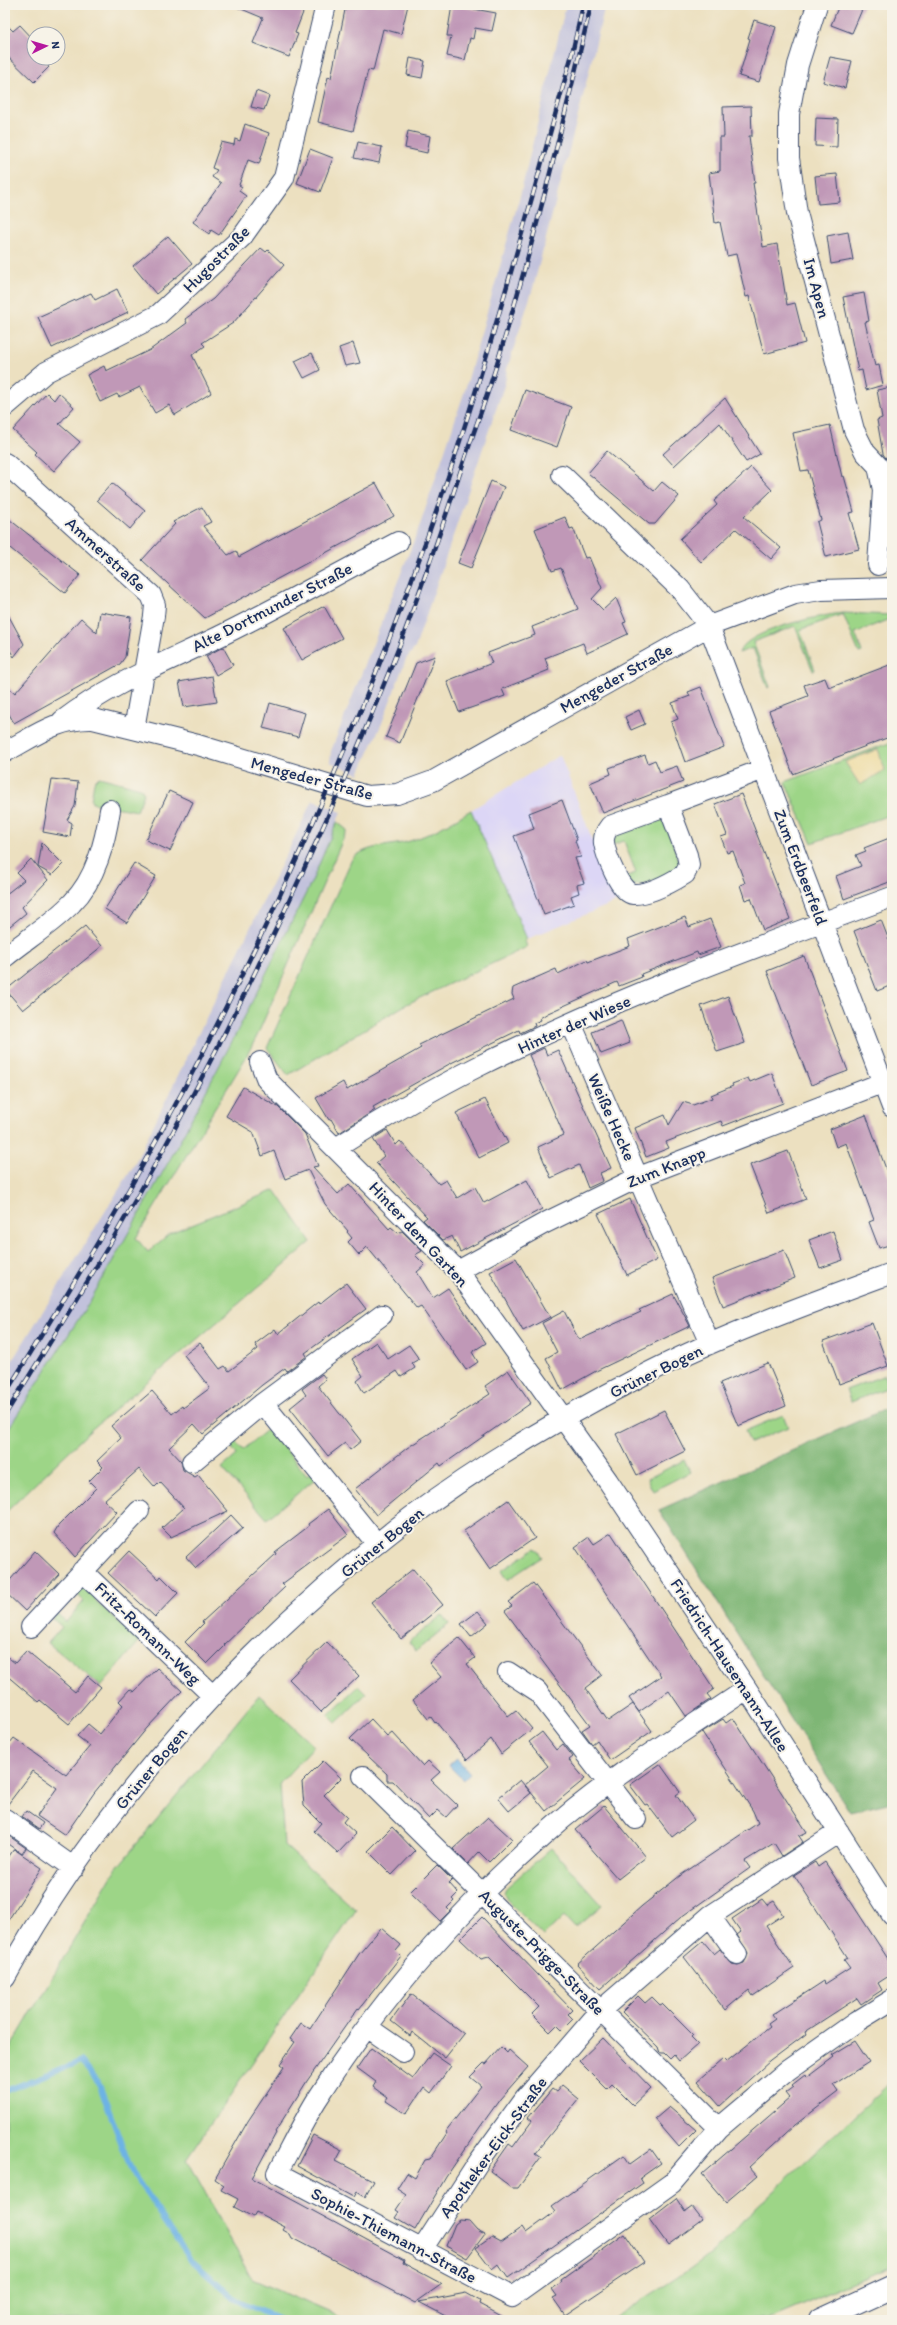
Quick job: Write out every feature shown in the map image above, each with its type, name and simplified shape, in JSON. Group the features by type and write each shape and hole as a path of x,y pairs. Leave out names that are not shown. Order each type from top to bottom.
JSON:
{"main road":[{"path":"820,2320 892,2287"}],"street":[{"name":"Hugostraße","path":"5,407 46,372 158,315 242,237 284,178 326,5"},
{"name":"Im Apen","path":"817,5 798,65 789,114 789,158 798,213 854,430 865,452 885,465 878,565"},
{"name":"Ammerstraße","path":"5,463 151,595 155,611 134,730"},
{"path":"562,475 680,589 709,626"},
{"name":"Alte Dortmunder Straße","path":"145,669 216,638 398,542"},
{"name":"Mengeder Straße","path":"5,752 60,722 78,719 93,719 198,745 368,796 397,794 433,781 709,626 795,594 821,590 892,588"},
{"name":"Zum Erdbeerfeld","path":"709,626 822,923 887,1081 892,1108"},
{"path":"60,722 91,699 145,669"},
{"path":"668,805 687,855 689,865 685,874 644,893 633,894 626,892 620,884 604,842 605,833 610,826 764,769"},
{"path":"5,957 73,903 94,870 103,846 110,810"},
{"name":"Hinter der Wiese","path":"336,1148 412,1101 478,1066 571,1023 822,923 892,897"},
{"name":"Weiße Hecke","path":"571,1023 639,1177 710,1344"},
{"name":"Hinter dem Garten","path":"260,1062 267,1080 458,1271 563,1419"},
{"name":"Zum Knapp","path":"458,1271 545,1222 639,1177 887,1081"},
{"name":"Grüner Bogen","path":"5,1978 74,1868 146,1773 213,1696 281,1628 377,1544 413,1515 478,1471 563,1419 635,1379 710,1344 892,1273"},
{"path":"192,1462 263,1403 382,1315"},
{"path":"263,1403 377,1544"},
{"name":"Friedrich-Hausemann-Allee","path":"563,1419 608,1481 747,1689 892,1915"},
{"name":"Fritz-Romann-Weg","path":"30,1627 139,1511"},
{"name":"Fritz-Romann-Weg","path":"82,1571 213,1696"},
{"path":"508,1672 537,1691 636,1819"},
{"path":"404,2052 367,2027 420,1960 482,1893 544,1834 608,1783 747,1689"},
{"name":"Auguste-Prigge-Straße","path":"364,1776 719,2128"},
{"path":"5,1819 74,1868"},
{"name":"Apotheker-Eick-Straße","path":"421,2251 480,2160 524,2098 601,2010 710,1916 839,1832"},
{"path":"710,1916 738,1954"},
{"path":"719,2128 788,2070 856,2022 892,2000"},
{"name":"Sophie-Thiemann-Straße","path":"367,2027 316,2101 277,2173 421,2251 512,2297 672,2183 719,2128"}],"shaded area":[{"path":"566,5 605,5 533,288 507,369 505,383 415,648 406,659 382,723 359,774 330,762 331,751 420,525 465,390 521,192"},
{"path":"560,755 616,902 527,939 471,810"},
{"path":"313,800 341,812 312,881 237,1032 173,1154 90,1301 5,1434 5,1372 133,1167"}],"green space":[{"path":"843,613 892,615 892,618 855,633 862,652 859,653 843,614 800,630 815,670 813,671 795,626 753,642 770,687 768,688 753,648 739,653 744,645 755,637 769,631 802,620"},
{"path":"892,742 892,814 812,843 785,782"},
{"path":"99,777 141,788 144,794 137,811 92,803 91,800 94,782"},
{"path":"471,810 527,939 525,941 527,947 407,1004 288,1075 267,1048 352,859 358,854 372,848 403,843 426,835"},
{"path":"659,819 665,821 680,864 665,876 645,884 632,885 624,877 636,873 624,841 612,845 619,834 624,830 638,824"},
{"path":"337,822 347,830 257,1036 245,1059 136,1238 148,1252 170,1233 275,1190 311,1242 92,1429 5,1513 5,1434 90,1301 173,1154 237,1032 312,881"},
{"path":"885,1375 889,1387 851,1402 846,1390"},
{"path":"892,1406 892,1802 850,1812 659,1510"},
{"path":"783,1415 788,1427 750,1443 745,1431"},
{"path":"273,1425 278,1430 274,1434 307,1476 312,1472 316,1478 267,1519 222,1468 237,1455 229,1444 234,1440 243,1450"},
{"path":"684,1460 690,1472 653,1491 647,1479"},
{"path":"535,1548 542,1557 507,1580 501,1571"},
{"path":"83,1588 90,1588 98,1595 95,1600 129,1632 133,1628 143,1637 101,1686 48,1643 62,1627 52,1618 56,1613 66,1622 84,1601 74,1592"},
{"path":"442,1615 449,1624 416,1651 409,1642"},
{"path":"358,1686 366,1694 336,1723 328,1715"},
{"path":"259,1695 314,1746 280,1783 284,1845 356,1910 187,2159 252,2279 347,2320 5,2320 5,2057 116,1869"},
{"path":"551,1848 602,1905 575,1928 564,1916 543,1936 507,1900 504,1894 506,1888"},
{"path":"892,2081 892,2266 765,2320 611,2320 687,2271 723,2243 753,2210"}],"sand":[{"path":"878,749 885,770 860,785 845,762"}],"water":[{"path":"457,1759 470,1773 463,1780 449,1766"}],"building":[{"path":"232,5 306,5 295,33 298,34 289,57 253,43 263,18"},
{"path":"346,5 408,5 401,34 383,29 373,71 368,70 353,131 318,122 328,77 331,78"},
{"path":"452,5 496,13 492,31 475,28 473,39 470,38 465,60 447,56 451,36 447,36"},
{"path":"839,5 864,5 852,33 831,25"},
{"path":"754,20 776,27 759,82 739,76"},
{"path":"5,23 13,31 20,25 26,31 26,66 49,67 34,82 5,54"},
{"path":"830,57 852,61 845,88 823,82"},
{"path":"410,58 425,61 422,78 407,75"},
{"path":"256,91 269,96 264,110 251,107"},
{"path":"751,106 752,136 749,136 755,183 753,183 763,247 777,244 787,305 795,303 805,343 764,354 749,296 746,297 736,254 727,256 720,222 715,223 709,173 720,171 720,137 724,137 723,107"},
{"path":"816,118 838,119 837,147 815,146"},
{"path":"245,124 269,133 259,164 248,160 239,185 242,187 239,191 246,196 219,235 211,230 209,234 193,222 221,183 212,177 217,170 212,168 221,142 234,145 235,139 240,141"},
{"path":"408,131 430,136 427,153 405,148"},
{"path":"358,142 382,147 379,163 354,158"},
{"path":"310,149 333,158 320,192 297,183"},
{"path":"837,174 840,202 818,204 815,176"},
{"path":"848,232 853,260 831,264 827,236"},
{"path":"168,236 192,264 156,294 133,266"},
{"path":"261,248 266,252 268,250 284,265 233,323 202,343 205,346 192,355 211,393 175,415 169,405 155,413 140,387 119,397 117,394 100,402 87,375 104,366 106,371 150,350 187,323 185,319 213,299"},
{"path":"117,289 128,312 52,348 38,317 91,293 95,300"},
{"path":"864,293 869,321 865,322 875,366 879,365 883,385 866,390 862,370 858,371 843,297"},
{"path":"353,343 360,363 345,366 339,348"},
{"path":"312,353 320,370 304,378 295,361"},
{"path":"892,387 892,461 888,461 883,454 877,420 882,418 877,390"},
{"path":"525,390 571,407 557,447 511,430"},
{"path":"47,393 54,400 59,393 74,407 59,424 80,442 54,471 35,454 37,452 13,430"},
{"path":"725,398 760,454 746,462 720,423 674,466 663,454"},
{"path":"830,425 842,477 844,476 854,512 849,513 859,549 826,557 817,522 821,520 808,470 801,471 793,433"},
{"path":"607,451 654,491 662,482 679,496 655,524 649,524 588,473"},
{"path":"751,467 772,490 744,517 781,548 771,559 736,529 701,562 680,539 717,505 714,501"},
{"path":"491,481 504,487 471,568 458,563"},
{"path":"112,483 145,511 130,529 97,500"},
{"path":"376,483 394,516 205,618 142,560 175,524 173,522 202,507 211,522 203,526 228,555 236,551 239,557"},
{"path":"5,516 80,575 65,593 5,544"},
{"path":"565,517 570,529 573,528 585,558 589,557 602,588 592,599 603,610 616,598 626,622 623,623 628,634 587,653 583,643 545,658 549,670 502,689 505,696 459,712 447,681 492,663 488,653 535,635 532,627 578,609 561,568 552,571 535,529"},
{"path":"324,606 342,638 302,660 284,628"},
{"path":"5,609 24,644 14,657 5,642"},
{"path":"100,612 131,617 125,657 120,664 14,723 5,707 5,684 15,693 81,618 97,633"},
{"path":"223,647 233,665 216,675 206,656"},
{"path":"435,656 400,743 386,737 416,663"},
{"path":"892,664 892,736 793,774 769,711 808,696 804,685 825,678 829,688"},
{"path":"212,676 217,702 184,707 179,682"},
{"path":"701,687 724,747 685,762 671,722 678,719 672,703 690,696 688,692"},
{"path":"270,703 305,713 298,737 263,728"},
{"path":"639,710 645,724 631,730 625,717"},
{"path":"645,755 648,763 655,760 660,772 677,766 683,782 603,813 590,783 611,774 609,768"},
{"path":"52,779 78,782 75,806 67,820 72,823 70,837 43,832"},
{"path":"169,791 193,802 170,851 146,840"},
{"path":"741,794 790,919 763,930 751,898 745,900 740,885 745,883 733,851 727,853 721,837 727,835 715,804"},
{"path":"562,800 577,840 575,841 581,857 575,858 584,883 577,885 579,893 571,896 574,904 544,915 514,836 534,829 529,813"},
{"path":"892,837 892,881 844,899 836,876 861,866 856,855 866,851 864,848"},
{"path":"42,843 63,864 52,875 38,867"},
{"path":"31,859 48,880 22,907 26,913 5,930 5,895 24,880 17,873"},
{"path":"134,863 156,876 127,923 105,909"},
{"path":"685,917 689,927 710,919 721,947 698,955 697,952 641,974 642,977 619,986 617,982 548,1013 540,1018 541,1020 534,1023 535,1026 520,1033 519,1030 451,1063 373,1107 375,1110 339,1133 331,1119 329,1120 316,1098 343,1082 347,1090 421,1048 419,1045 514,999 512,994 513,988 556,969 558,974 587,960 588,962 630,946 628,939"},
{"path":"881,920 892,948 892,985 877,991 854,931"},
{"path":"85,926 102,946 23,1010 6,990"},
{"path":"804,956 848,1071 811,1085 767,971"},
{"path":"728,996 745,1043 717,1052 701,1006"},
{"path":"621,1020 630,1043 601,1054 592,1032"},
{"path":"544,1048 547,1055 558,1050 611,1168 600,1173 603,1181 588,1188 579,1165 551,1178 538,1147 564,1135 529,1055"},
{"path":"772,1073 783,1103 723,1126 721,1121 666,1142 669,1148 646,1157 635,1128 665,1115 669,1125 683,1102 693,1105 712,1098 711,1095 733,1086 732,1084 748,1078 750,1082"},
{"path":"243,1087 278,1107 305,1134 318,1166 313,1167 338,1194 349,1184 389,1229 391,1227 398,1233 402,1231 422,1251 415,1255 425,1265 417,1272 433,1298 448,1288 486,1343 472,1352 478,1362 466,1370 421,1306 417,1308 367,1247 359,1255 348,1242 352,1238 347,1232 348,1231 325,1204 308,1170 285,1179 274,1151 262,1156 253,1132 226,1116"},
{"path":"485,1099 508,1143 479,1158 456,1113"},
{"path":"866,1115 892,1185 892,1244 879,1248 869,1222 874,1220 846,1143 836,1147 830,1129"},
{"path":"387,1130 396,1145 400,1141 439,1184 446,1180 457,1198 475,1187 484,1203 527,1180 542,1209 460,1252 452,1236 443,1240 423,1220 427,1217 376,1163 384,1156 373,1139"},
{"path":"788,1151 806,1199 769,1213 750,1165"},
{"path":"630,1199 657,1260 627,1275 598,1214"},
{"path":"833,1231 843,1260 820,1268 809,1240"},
{"path":"784,1250 795,1278 723,1306 712,1278"},
{"path":"516,1258 550,1317 523,1331 490,1272"},
{"path":"346,1283 366,1309 305,1353 307,1356 287,1371 285,1368 262,1385 203,1434 194,1424 169,1448 181,1461 183,1470 195,1477 198,1475 228,1511 171,1537 162,1528 184,1508 160,1482 155,1487 139,1469 104,1500 117,1512 75,1557 54,1533 58,1526 96,1488 89,1481 103,1467 97,1461 121,1438 111,1426 152,1391 172,1414 182,1406 183,1408 210,1388 184,1355 200,1343 220,1369 225,1366 229,1371 258,1349 255,1344 275,1329 278,1334 318,1302 319,1304"},
{"path":"673,1294 690,1326 596,1371 562,1390 546,1358 557,1352 542,1323 564,1311 579,1340 641,1312 639,1310"},
{"path":"872,1323 888,1366 839,1384 823,1341"},
{"path":"376,1342 388,1359 409,1345 419,1359 412,1363 415,1368 401,1377 397,1371 364,1393 357,1381 363,1376 352,1359"},
{"path":"768,1363 786,1406 738,1426 720,1383"},
{"path":"508,1370 531,1403 441,1466 439,1463 376,1515 355,1489 407,1448 490,1394 485,1386"},
{"path":"322,1374 326,1379 318,1386 361,1441 350,1450 345,1443 328,1456 290,1408 306,1395 302,1389"},
{"path":"664,1410 685,1451 637,1475 616,1434"},
{"path":"508,1500 535,1538 490,1569 464,1531"},
{"path":"328,1509 348,1535 282,1584 285,1587 224,1645 225,1646 207,1664 185,1642 204,1623 202,1622 276,1554 275,1552 309,1526 308,1524"},
{"path":"231,1515 243,1528 196,1568 186,1557"},
{"path":"611,1533 714,1689 707,1694 711,1699 686,1716 669,1691 639,1712 629,1698 661,1676 575,1547 589,1537 594,1544"},
{"path":"35,1551 59,1574 25,1611 5,1592 5,1586"},
{"path":"129,1551 159,1579 161,1576 178,1593 155,1617 108,1573"},
{"path":"413,1569 443,1605 401,1639 371,1602"},
{"path":"533,1583 602,1675 585,1688 608,1721 633,1704 652,1731 610,1760 597,1740 592,1744 582,1730 590,1725 505,1611 512,1606 508,1602"},
{"path":"478,1611 488,1623 471,1637 461,1624"},
{"path":"459,1638 475,1658 467,1664 508,1716 516,1710 532,1729 501,1754 491,1739 467,1760 436,1722 435,1723 431,1717 428,1719 413,1700 441,1677 429,1663"},
{"path":"327,1642 359,1676 321,1712 289,1679"},
{"path":"26,1651 75,1692 88,1676 101,1687 69,1724 40,1700 38,1702 5,1674 5,1655 15,1663"},
{"path":"157,1668 182,1691 147,1728 94,1793 65,1835 37,1816 57,1788 33,1771 5,1808 5,1749 14,1738 66,1775 90,1746 77,1736 88,1724 100,1734 123,1705 119,1701 130,1689 134,1692"},
{"path":"733,1718 807,1832 799,1836 803,1842 782,1856 774,1843 745,1861 750,1868 681,1917 600,1989 577,1964 642,1906 681,1875 758,1823 753,1811 702,1732 723,1719 726,1723"},
{"path":"371,1719 387,1736 392,1732 423,1766 428,1761 440,1772 431,1780 457,1805 446,1817 438,1810 429,1819 393,1781 387,1781 387,1774 350,1739"},
{"path":"542,1732 556,1750 563,1744 573,1757 569,1760 585,1779 546,1811 525,1785 548,1766 529,1742"},
{"path":"323,1761 341,1778 324,1795 347,1817 343,1822 356,1834 338,1853 314,1831 321,1823 304,1806 302,1782"},
{"path":"660,1764 680,1792 676,1795 694,1820 672,1837 647,1804 645,1805 630,1785"},
{"path":"520,1780 531,1793 509,1811 498,1798"},
{"path":"604,1806 646,1857 618,1879 575,1830"},
{"path":"26,1811 43,1823 39,1829 22,1817"},
{"path":"488,1817 512,1839 489,1862 479,1852 468,1864 453,1849"},
{"path":"392,1827 415,1851 392,1875 368,1851"},
{"path":"9,1836 26,1848 22,1854 5,1842"},
{"path":"14,1849 42,1868 5,1925 5,1862"},
{"path":"815,1862 818,1867 825,1862 892,1965 892,1974 878,1983 882,1990 861,2004 857,1998 805,2032 806,2034 770,2061 720,2106 698,2081 723,2059 726,2062 770,2027 768,2024 775,2019 772,2015 824,1981 825,1984 850,1968 844,1960 848,1958 794,1875"},
{"path":"437,1865 452,1880 449,1883 458,1893 452,1899 454,1901 447,1908 450,1911 440,1921 410,1892"},
{"path":"762,1899 767,1905 774,1901 783,1915 766,1926 794,1968 753,1996 749,1990 725,2010 684,1957 703,1941 714,1954 720,1949 732,1964 738,1965 744,1963 748,1953 737,1935 741,1932 732,1919"},
{"path":"482,1917 572,2010 568,2014 573,2019 562,2030 557,2025 550,2032 532,2014 539,2007 489,1957 481,1959 460,1939"},
{"path":"381,1928 401,1945 396,1951 401,1956 359,2009 358,2008 307,2081 275,2132 276,2133 252,2178 404,2260 403,2263 442,2284 415,2303 292,2238 290,2234 283,2230 285,2227 256,2212 253,2217 234,2207 238,2199 221,2190 224,2185 215,2179 248,2121 284,2067 280,2064 295,2042 290,2039 301,2023 310,2029 359,1954"},
{"path":"411,1994 464,2034 445,2058 412,2032 410,2036 391,2021"},
{"path":"638,1996 645,2003 652,1997 660,2005 662,2004 693,2035 691,2037 698,2044 679,2061 674,2055 670,2059 664,2053 660,2053 658,2047 622,2012"},
{"path":"603,2038 651,2088 633,2105 612,2084 607,2089 579,2061"},
{"path":"855,2041 869,2062 833,2085 838,2092 795,2125 749,2167 757,2176 726,2202 702,2174 790,2098 786,2093 794,2087 792,2085 805,2075 806,2078 834,2057 832,2055"},
{"path":"501,2047 507,2053 509,2050 528,2067 500,2099 480,2127 446,2177 415,2230 395,2218 399,2212 396,2210 406,2195 397,2189 407,2173 415,2178 425,2160 430,2159 447,2133 445,2132 481,2086 470,2077 484,2063 486,2064"},
{"path":"371,2048 413,2079 432,2053 451,2066 431,2093 424,2087 406,2114 386,2101 388,2098 373,2087 376,2082 357,2068"},
{"path":"562,2085 579,2099 535,2153 541,2157 518,2188 512,2188 490,2171 509,2144 513,2147 532,2121 528,2118 552,2089 556,2092"},
{"path":"669,2107 696,2130 679,2147 655,2119"},
{"path":"313,2135 342,2150 336,2161 374,2181 365,2197 357,2192 354,2197 297,2166"},
{"path":"651,2149 661,2163 640,2178 643,2183 508,2278 498,2264 492,2269 476,2248 492,2237 501,2242 522,2227 526,2233 556,2211 552,2206 624,2155 630,2164"},
{"path":"676,2198 685,2212 692,2207 702,2220 668,2245 649,2219"},
{"path":"460,2220 469,2221 477,2230 485,2234 467,2258 446,2246 455,2224"},
{"path":"625,2234 644,2262 565,2315 553,2298 557,2296 552,2289 562,2282 561,2280"},
{"path":"466,2293 480,2301 479,2304 509,2320 453,2320 419,2302"}],"waterway":[{"path":"5,2091 81,2061 99,2084 132,2172 190,2259 237,2300 280,2320"}],"railway":[{"path":"5,1394 74,1282 141,1168 222,1015 297,858 366,697 398,617 428,535 468,417 538,178 571,58 583,5"},
{"path":"5,1415 117,1232 186,1108 250,983 339,792 420,592 495,370 522,280 546,189 591,5"}]}
